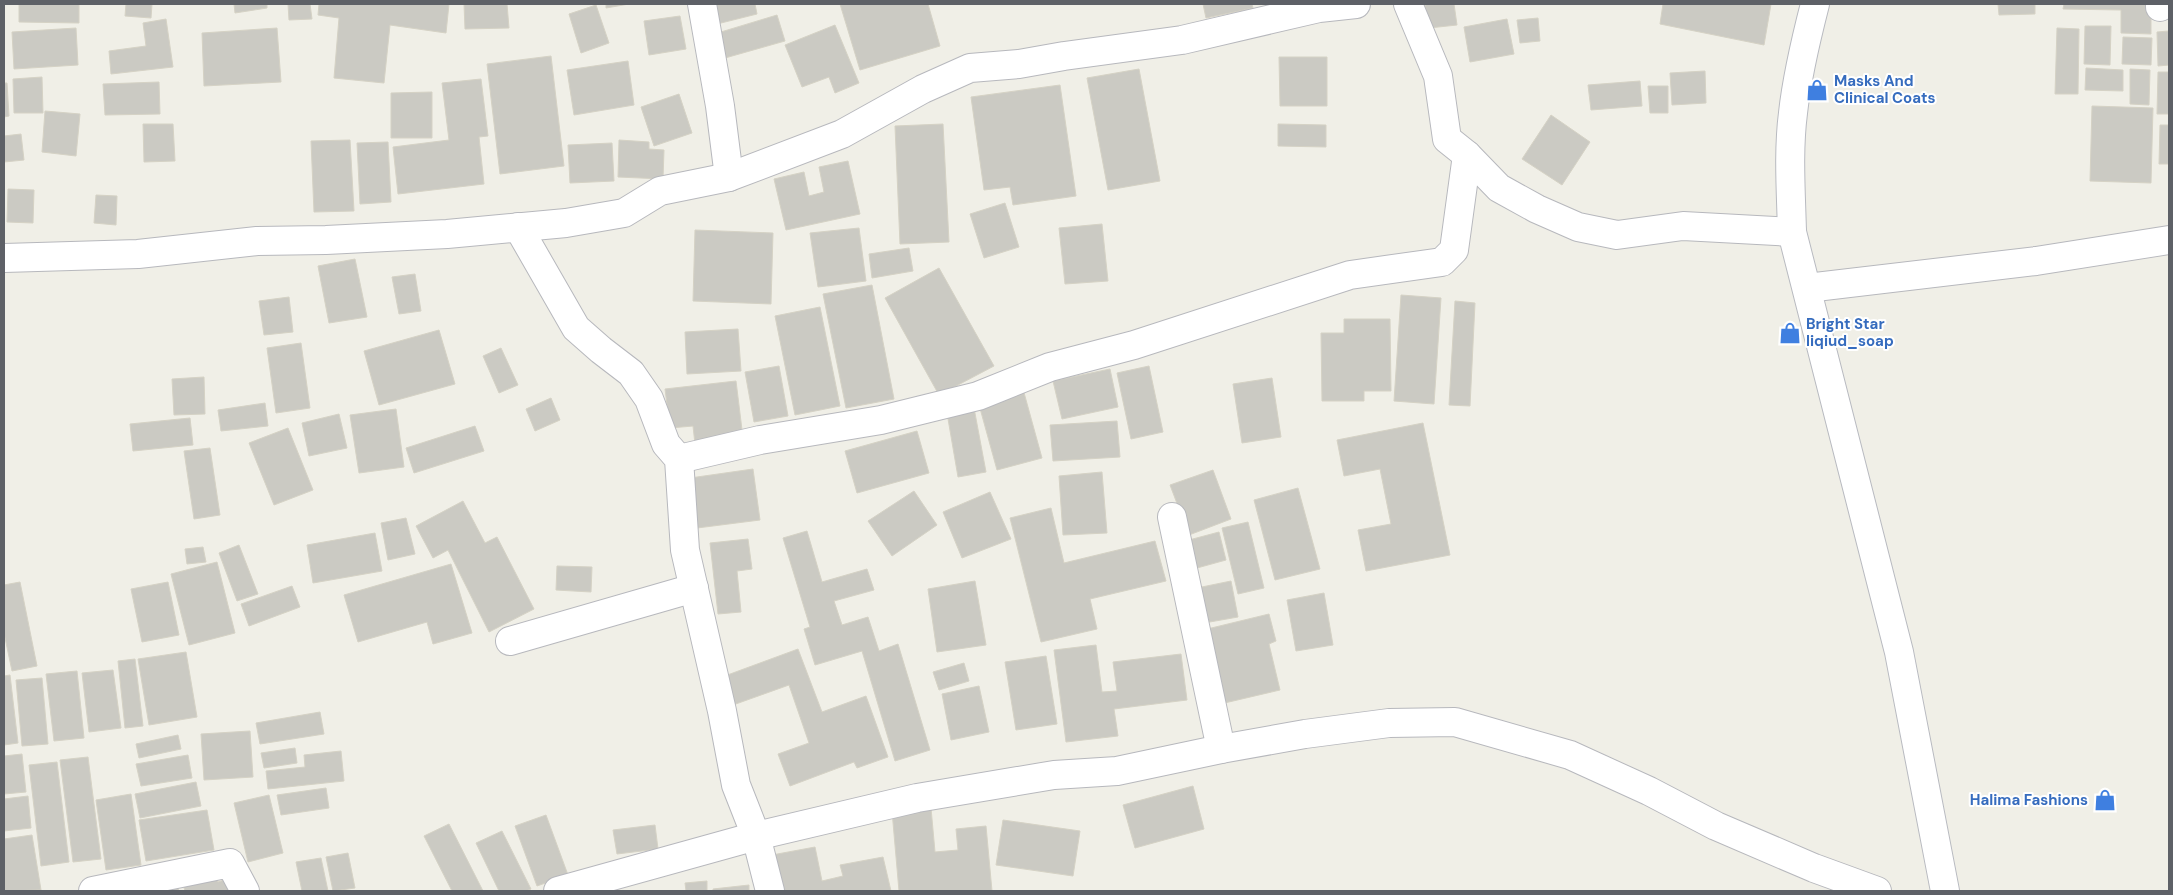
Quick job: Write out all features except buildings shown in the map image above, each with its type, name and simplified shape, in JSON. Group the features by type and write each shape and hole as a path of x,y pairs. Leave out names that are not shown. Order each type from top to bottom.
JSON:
{"street":[{"path":"702,4 720,106 729,176"},
{"path":"4,258 138,254 257,241 326,240 446,234 566,223 624,213 660,191 729,176 842,134 923,89 970,68 1019,64 1182,40 1319,8 1356,4"},
{"path":"1408,4 1438,76 1447,139 1467,155 1499,188 1536,209 1578,227 1617,235 1683,226 1792,232"},
{"path":"1815,4 1807,34 1793,113 1790,171 1792,232 1899,652 1945,891"},
{"path":"679,459 760,440 881,420 978,396 1050,368 1134,346 1350,275 1442,262 1454,250 1467,155"},
{"path":"518,227 576,328 600,350 631,373 649,399 666,444 679,459 685,550 736,785 756,836 770,891"},
{"path":"1807,288 2036,261 2169,240"},
{"path":"1172,517 1221,749"},
{"path":"510,642 694,588"},
{"path":"558,891 756,836 917,798 1054,774 1117,771 1221,749 1305,734 1389,723 1455,722 1570,755 1649,791 1716,826 1814,868 1877,891"},
{"path":"93,891 230,863 245,891"}],"place":[{"name":"Masks And Clinical Coats","path":"1817,90"},
{"name":"Bright Star liqiud_soap","path":"1790,333"},
{"name":"Halima Fashions","path":"2105,800"}]}
